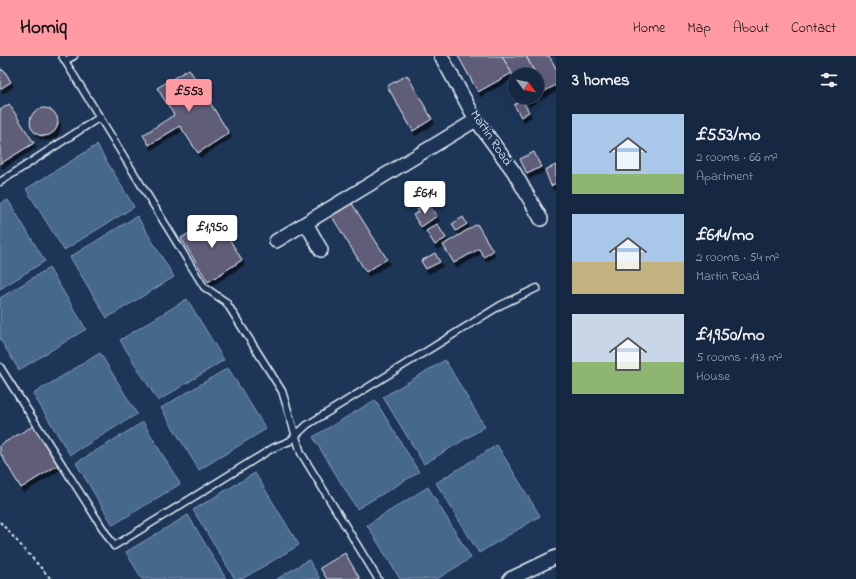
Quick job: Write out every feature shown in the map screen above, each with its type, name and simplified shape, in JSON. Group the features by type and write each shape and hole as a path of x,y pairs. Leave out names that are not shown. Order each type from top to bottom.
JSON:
{"street":[{"name":"Martin Road","path":"441,56 476,120 514,172 542,219"},
{"path":"276,241 476,120"},
{"path":"306,223 321,250"},
{"path":"510,579 556,557"}],"lane":[{"path":"74,56 64,59 204,287 226,302 282,391 301,453 378,579"},
{"path":"0,182 100,117"},
{"path":"0,367 114,546 273,448 290,441 307,425 501,306 537,288"}],"path":[{"path":"0,522 51,579"}],"water":[{"path":"97,145 134,207 64,250 26,189"},
{"path":"8,200 45,261 0,289 0,204"},
{"path":"137,216 174,277 107,318 70,257"},
{"path":"49,268 86,329 19,370 0,339 0,298"},
{"path":"187,299 224,360 158,401 120,340"},
{"path":"100,353 137,414 70,455 33,394"},
{"path":"445,360 485,427 424,464 383,397"},
{"path":"228,368 266,429 199,470 161,408"},
{"path":"375,400 419,472 357,509 313,437"},
{"path":"143,422 180,484 113,525 76,463"},
{"path":"497,445 540,516 479,553 436,483"},
{"path":"255,473 299,545 242,579 235,579 193,510"},
{"path":"428,487 471,558 437,579 400,579 367,525"},
{"path":"188,515 226,579 142,579 126,552"},
{"path":"308,560 320,579 277,579"}],"building":[{"path":"458,56 502,56 509,68 508,75 478,92"},
{"path":"502,56 526,56 532,68 509,68"},
{"path":"526,56 549,56 556,68 556,85 545,91 544,68 533,68"},
{"path":"0,67 2,71 4,70 11,82 0,89"},
{"path":"189,69 229,133 198,153 180,126 149,145 143,135 174,115 157,88"},
{"path":"407,75 432,119 413,131 387,86"},
{"path":"9,104 34,143 0,164 0,110"},
{"path":"524,104 529,112 521,117 514,105"},
{"path":"44,108 54,112 58,122 54,132 44,136 34,132 30,122 34,112"},
{"path":"534,152 541,167 527,174 520,159"},
{"path":"556,165 556,183 551,186 545,170"},
{"path":"351,202 387,259 366,272 331,215"},
{"path":"428,203 437,216 421,227 413,215 419,212 417,209"},
{"path":"216,217 242,260 208,282 181,238"},
{"path":"463,217 467,224 456,231 452,224"},
{"path":"437,224 446,238 435,245 426,231"},
{"path":"477,224 493,251 484,257 479,249 454,263 443,245"},
{"path":"435,253 440,262 426,269 421,261"},
{"path":"33,426 58,465 21,488 0,453 0,445"},
{"path":"345,553 360,579 327,579 320,568"}]}
